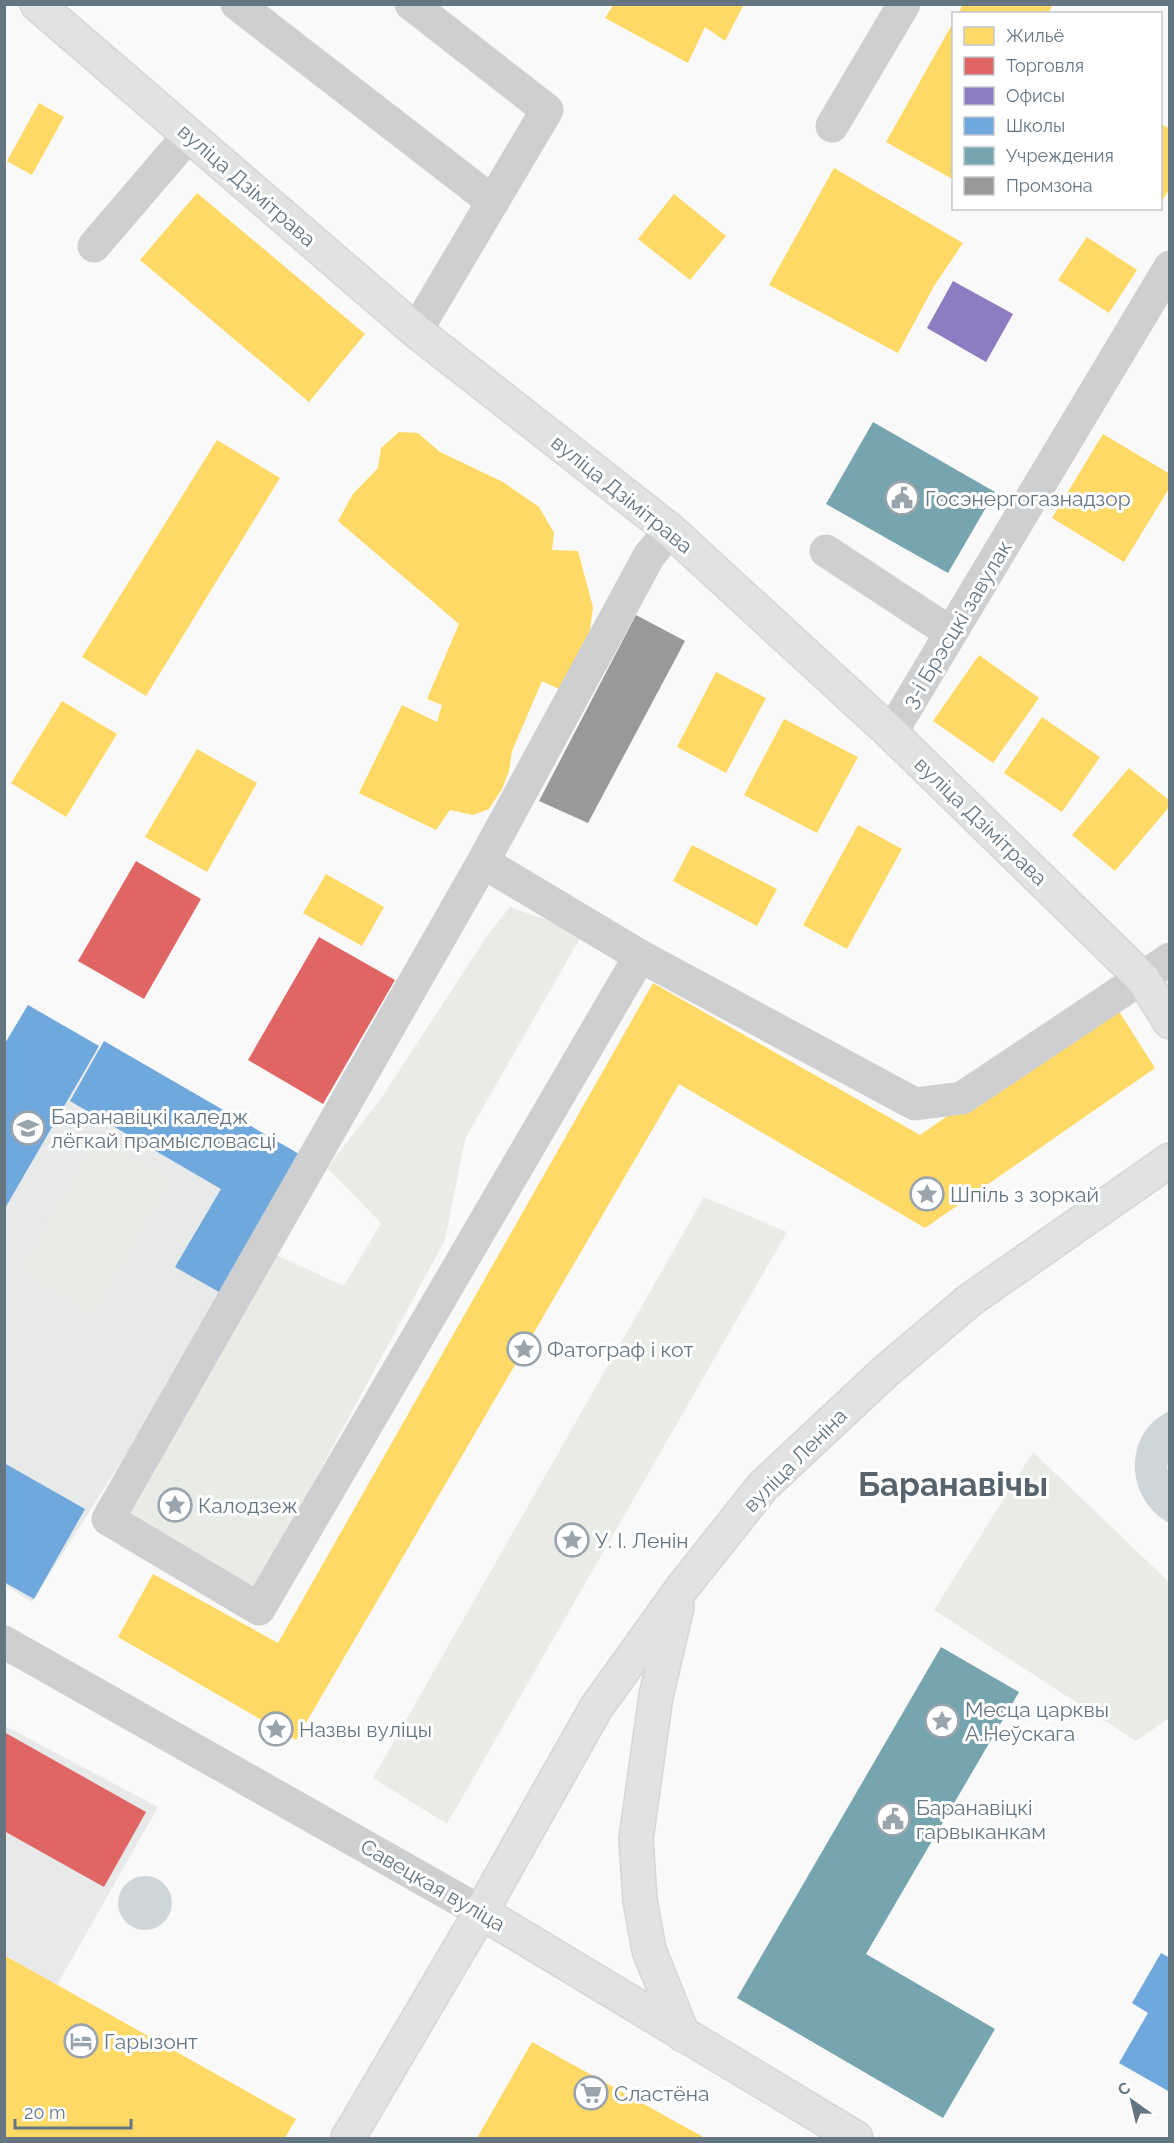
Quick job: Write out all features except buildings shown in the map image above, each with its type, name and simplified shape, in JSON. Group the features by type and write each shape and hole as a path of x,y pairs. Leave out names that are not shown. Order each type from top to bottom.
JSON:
{"main road":[{"name":"вуліца Дзімітрава","path":"37,4 416,330 670,530 891,733 1143,979 1170,1022"},
{"name":"вуліца Леніна","path":"348,2139 481,1912 596,1708 682,1588 763,1486 886,1371 969,1299 1170,1160"},
{"path":"682,1588 656,1696 636,1839 640,1900 649,1950 683,2035"},
{"name":"Савецкая вуліца","path":"481,1912 856,2139"}],"street":[{"path":"237,4 493,202"},
{"path":"411,4 547,110 416,330"},
{"path":"832,126 904,4"},
{"path":"94,246 189,135"},
{"name":"3-і Брэсцкі завулак","path":"891,733 1170,267"},
{"path":"640,956 259,1609 108,1519 483,862 649,556 670,530"},
{"path":"826,551 951,633"},
{"path":"483,862 640,956 915,1104 962,1098 1170,959"},
{"name":"Савецкая вуліца","path":"4,1642 481,1912"}],"shaded area":[{"path":"510,907 583,933 465,1139 445,1240 254,1592 125,1513 272,1253 344,1286 381,1223 327,1168 382,1097 489,933"},
{"path":"28,1005 99,1050 104,1041 306,1158 226,1296 32,1602 5,1585 4,1045"},
{"path":"98,1137 171,1180 93,1314 20,1271"},
{"path":"704,1197 787,1232 447,1824 373,1778"},
{"path":"1169,1411 1170,1455 1167,1467 1170,1479 1169,1523 1154,1512 1144,1499 1137,1483 1135,1467 1137,1450 1143,1435 1154,1421"},
{"path":"1033,1452 1169,1582 1169,1718 1136,1741 934,1610"},
{"path":"5,1726 158,1807 57,1985 5,1955"},
{"path":"140,1876 150,1876 164,1884 170,1893 172,1903 170,1913 164,1922 150,1930 140,1930 123,1918 118,1908 118,1898 130,1881"}],"place":[{"name":"Госэнергогазнадзор","path":"902,498"},
{"name":"Баранавіцкі каледж лёгкай прамысловасці","path":"28,1128"},
{"name":"Шпіль з зоркай","path":"927,1194"},
{"name":"Фатограф і кот","path":"524,1349"},
{"name":"Калодзеж","path":"175,1505"},
{"name":"У. І. Ленін","path":"572,1540"},
{"name":"Месца царквы А.Неўскага","path":"942,1721"},
{"name":"Назвы вуліцы","path":"276,1729"},
{"name":"Баранавіцкі гарвыканкам","path":"893,1819"},
{"name":"Гарызонт","path":"81,2041"},
{"name":"Сластёна","path":"591,2093"}],"district":[{"name":"Баранавічы","path":"953,1484"}]}
